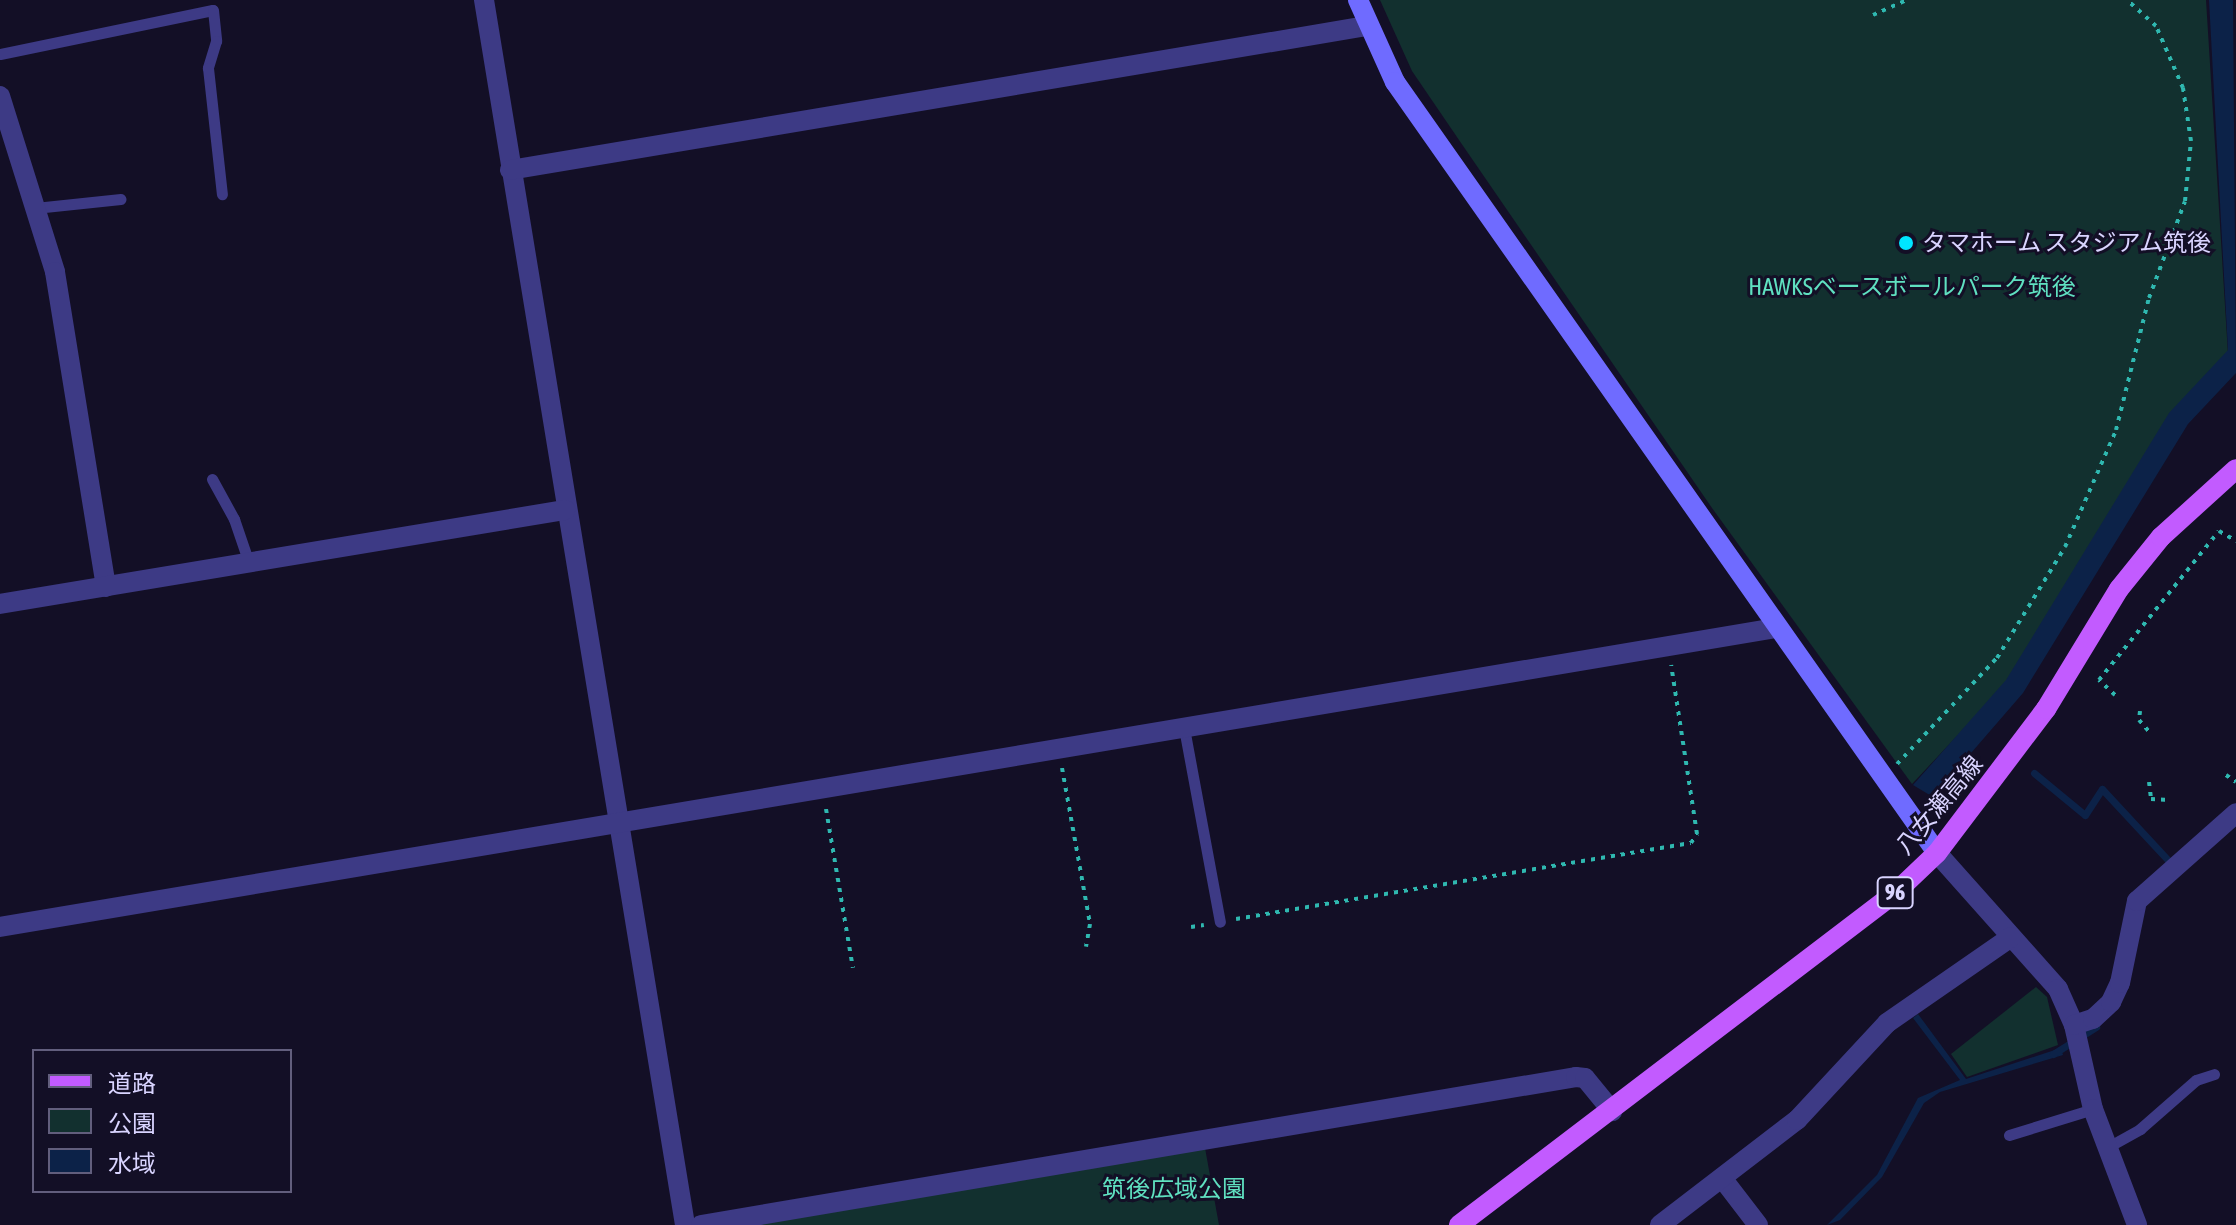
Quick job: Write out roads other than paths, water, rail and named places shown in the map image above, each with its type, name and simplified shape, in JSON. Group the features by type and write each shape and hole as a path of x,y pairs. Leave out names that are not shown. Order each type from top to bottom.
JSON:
{"main road":[{"name":"八女瀬高線","path":"1459,1225 1895,893 1937,853 2046,709 2119,589 2161,537 2236,469"}],"street":[{"path":"484,0 565,510 620,823 685,1225"},
{"path":"1358,0 1367,26 1395,82 1775,628 1937,853 2058,989 2074,1025 2093,1109 2135,1224"},
{"path":"510,170 1367,26"},
{"path":"0,96 55,272 106,587"},
{"path":"0,604 565,510"},
{"path":"0,927 1775,628"},
{"path":"2074,1025 2093,1019 2111,1002 2120,983 2137,901 2236,813"},
{"path":"1660,1225 1797,1120 1887,1023 2011,937"},
{"path":"701,1225 1576,1077 1585,1078 1612,1111"},
{"path":"1722,1178 1758,1225"}],"lane":[{"path":"0,54 213,10 216,41 208,68 222,194"},
{"path":"35,208 121,199"},
{"path":"212,479 234,519 249,563"},
{"path":"1184,728 1220,922"},
{"path":"2108,1147 2140,1129 2196,1080 2214,1074"},
{"path":"2009,1135 2093,1109"}],"water":[{"path":"2209,0 2233,0 2236,373 2188,424 2023,693 1933,797 1913,785 2006,680 2169,413 2228,350"},
{"path":"1918,1014 1966,1079 2061,1048 2063,1055 1940,1092 1924,1103 1882,1177 1840,1220 1827,1225 1877,1175 1918,1098 1960,1080 1913,1018"}],"waterway":[{"path":"2034,773 2085,815 2102,789 2169,861"},
{"path":"2053,1054 2096,1027"}],"place":[{"name":"タマホーム スタジアム筑後","path":"1906,243"}],"park label":[{"name":"HAWKSベースボールパーク筑後","path":"1912,287"},
{"name":"筑後広域公園","path":"1174,1189"}]}
